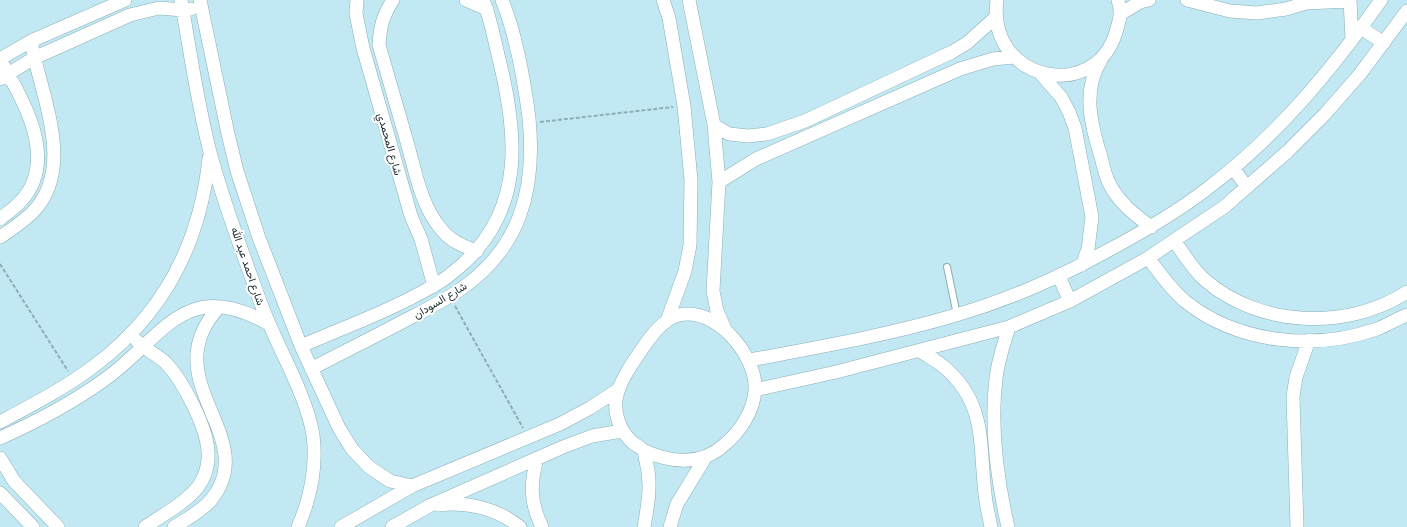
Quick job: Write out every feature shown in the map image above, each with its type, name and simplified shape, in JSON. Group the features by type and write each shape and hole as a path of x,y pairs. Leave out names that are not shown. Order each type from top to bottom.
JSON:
{"street":[{"path":"0,219 22,201 30,188 36,172 38,156 32,124 4,77 0,59 31,41 125,0"},
{"name":"شارع المحمدي","path":"357,0 356,14 363,48 411,216 421,239 434,286"},
{"name":"شارع المحمدي","path":"393,0 385,12 380,28 379,45 420,187 433,219 441,230 451,240 477,251"},
{"path":"466,0 485,4"},
{"name":"شارع السودان","path":"311,369 449,297 478,276 496,257 510,236 522,213 532,162 529,123 524,84 513,34 502,0"},
{"path":"663,0 669,18 684,106 691,180 690,245 685,271 667,321 648,341 624,377 619,389 616,410 622,431 635,445 643,450 667,459 680,461 706,458"},
{"path":"700,0 690,6 714,125 719,182 713,291 717,311 727,333"},
{"path":"997,0 996,17 1002,38 1014,57 1026,67 1040,73 1054,76 1068,75 1082,71 1094,64 1105,54"},
{"path":"1118,0 1122,14 1114,40 1094,70 1090,88 1089,105 1096,144 1108,183 1127,208 1151,227"},
{"path":"1122,14 1140,2 1149,0"},
{"path":"1187,0 1230,11 1257,13 1286,9 1306,3 1350,0 1352,40"},
{"path":"750,360 902,329 957,315 1004,300 1082,265 1151,227 1180,209 1233,168 1297,106 1340,57 1381,0"},
{"path":"4,77 34,58 130,15 159,8 182,5 195,7 202,1"},
{"name":"شارع احمد عبد الله","path":"202,1 238,171 259,238 300,346 339,428 352,450 369,467 390,481 412,486"},
{"name":"شارع السودان","path":"300,346 434,286 456,270 477,251 491,231 502,209 510,185 513,136 506,88 485,4"},
{"name":"شارع احمد عبد الله","path":"182,5 210,150 218,181 267,323 303,400 313,437 313,464 310,490 298,527"},
{"path":"755,390 836,372 1009,327 1070,301 1148,258 1175,242 1224,207 1287,152 1325,114 1360,74 1407,11"},
{"path":"714,125 729,134 748,136 767,134 805,121 952,52 967,43 996,17"},
{"path":"1361,28 1384,43"},
{"path":"0,237 32,212 46,192 51,181 54,164 55,145 31,41"},
{"path":"719,182 756,159 960,69 993,59 1014,57"},
{"path":"1040,73 1061,97 1075,128 1092,217 1088,249 1082,265"},
{"path":"0,422 74,381 94,367 132,335 154,309 165,292 187,250 199,217 210,150"},
{"path":"1233,168 1247,187"},
{"path":"1175,242 1200,275 1225,295 1248,307 1272,315 1314,319 1356,314 1396,300 1407,292"},
{"path":"1148,258 1185,301 1211,319 1240,331 1266,338 1309,340 1334,339 1376,329 1407,315"},
{"path":"1059,276 1070,301"},
{"path":"174,527 210,501 218,490 225,468 224,444 200,382 196,355 203,329 219,307"},
{"path":"0,438 55,412 89,390 124,364 170,322 184,313 201,308 219,307 247,312 267,323"},
{"path":"667,321 684,314 702,315 713,321 727,333 750,360 754,376 755,390 751,409 743,424 733,438 706,458 677,504 670,527"},
{"path":"1008,527 997,463 994,402 997,370 1009,327"},
{"path":"132,335 142,347 164,362 177,377 198,417 208,452 208,464 198,486 180,503 144,527"},
{"path":"1296,527 1293,397 1296,377 1309,340"},
{"path":"920,351 943,365 961,385 974,408 982,434 985,496 991,527"},
{"path":"341,527 412,486 572,418 619,389"},
{"path":"392,527 429,506 537,458 592,436 622,431"},
{"path":"643,450 650,478 650,491 644,527"},
{"path":"0,458 14,481 58,527"},
{"path":"537,458 532,477 531,495 535,513 542,527"},
{"path":"0,493 33,527"},
{"path":"429,506 465,504 483,508 500,514 520,527"}],"lane":[{"path":"947,267 957,315"}],"path":[{"path":"529,123 684,106"},
{"path":"0,264 74,381"},
{"path":"449,297 528,437"}]}
